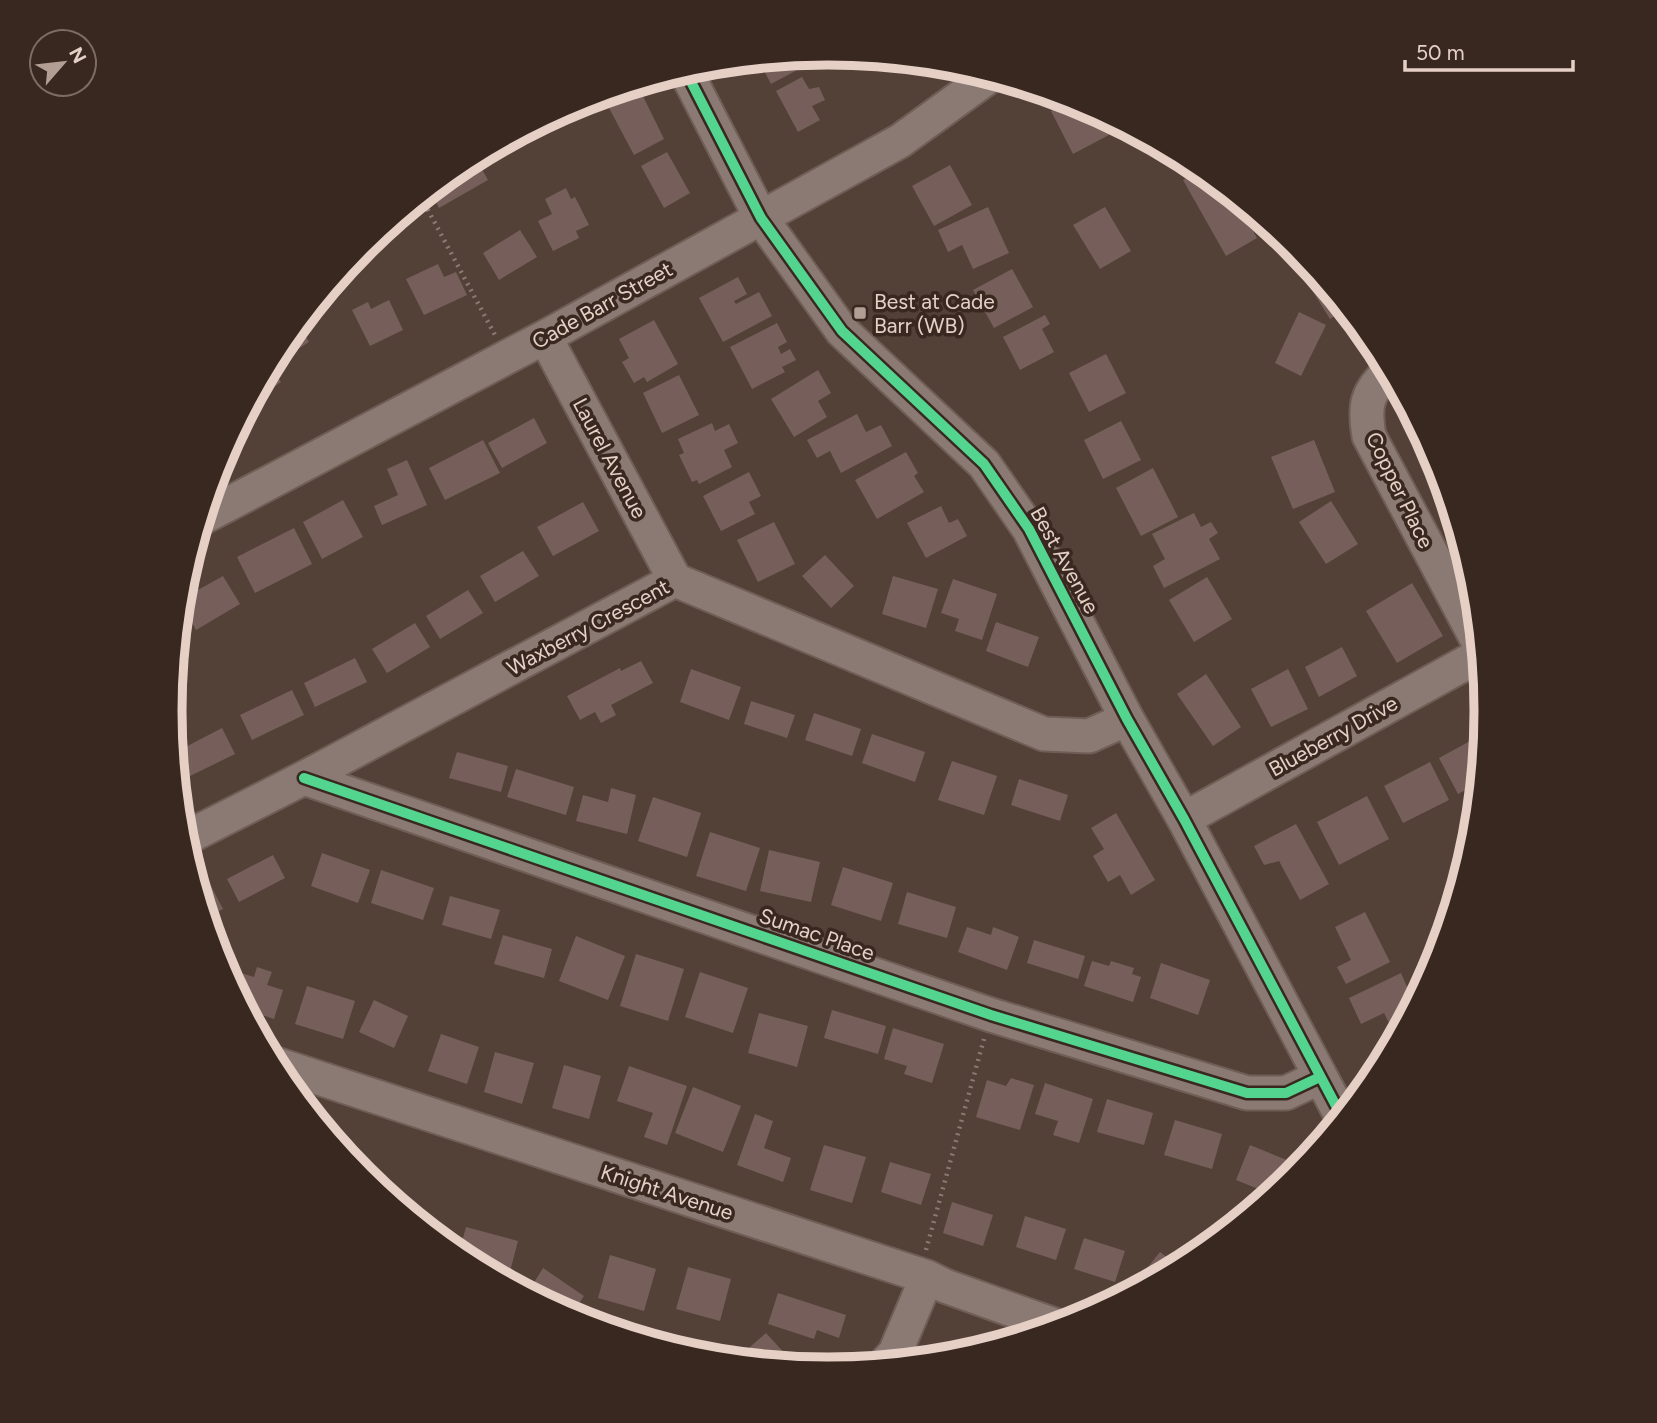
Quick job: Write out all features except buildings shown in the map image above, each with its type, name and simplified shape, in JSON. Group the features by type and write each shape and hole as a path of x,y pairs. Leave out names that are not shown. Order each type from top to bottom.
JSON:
{"street":[{"name":"Best Avenue","path":"690,80 761,218 842,331 984,464 1029,529 1127,719 1184,819 1338,1110"},
{"name":"Cade Barr Street","path":"214,512 545,337 901,141 980,83"},
{"name":"Laurel Avenue","path":"545,337 675,580"},
{"name":"Copper Place","path":"1383,378 1370,392 1365,412 1369,436 1470,626"},
{"name":"Waxberry Crescent","path":"193,834 675,580 1044,734 1089,736 1127,719"},
{"name":"Blueberry Drive","path":"1184,819 1473,659"},
{"name":"Sumac Place","path":"304,778 991,1015 1247,1093 1286,1093 1320,1077"},
{"name":"Knight Avenue","path":"289,1068 923,1275 945,1286 1044,1321"},
{"path":"893,1355 923,1275"}],"path":[{"path":"426,206 507,357"},
{"path":"923,1275 991,1015"}],"cycle path":[{"path":"690,80 761,218 842,331 984,464 1029,529 1127,719 1184,819 1338,1110"},
{"path":"304,778 991,1015 1247,1093 1286,1093 1320,1077"}],"place":[{"name":"Best at Cade Barr (WB)","path":"860,313"}]}
